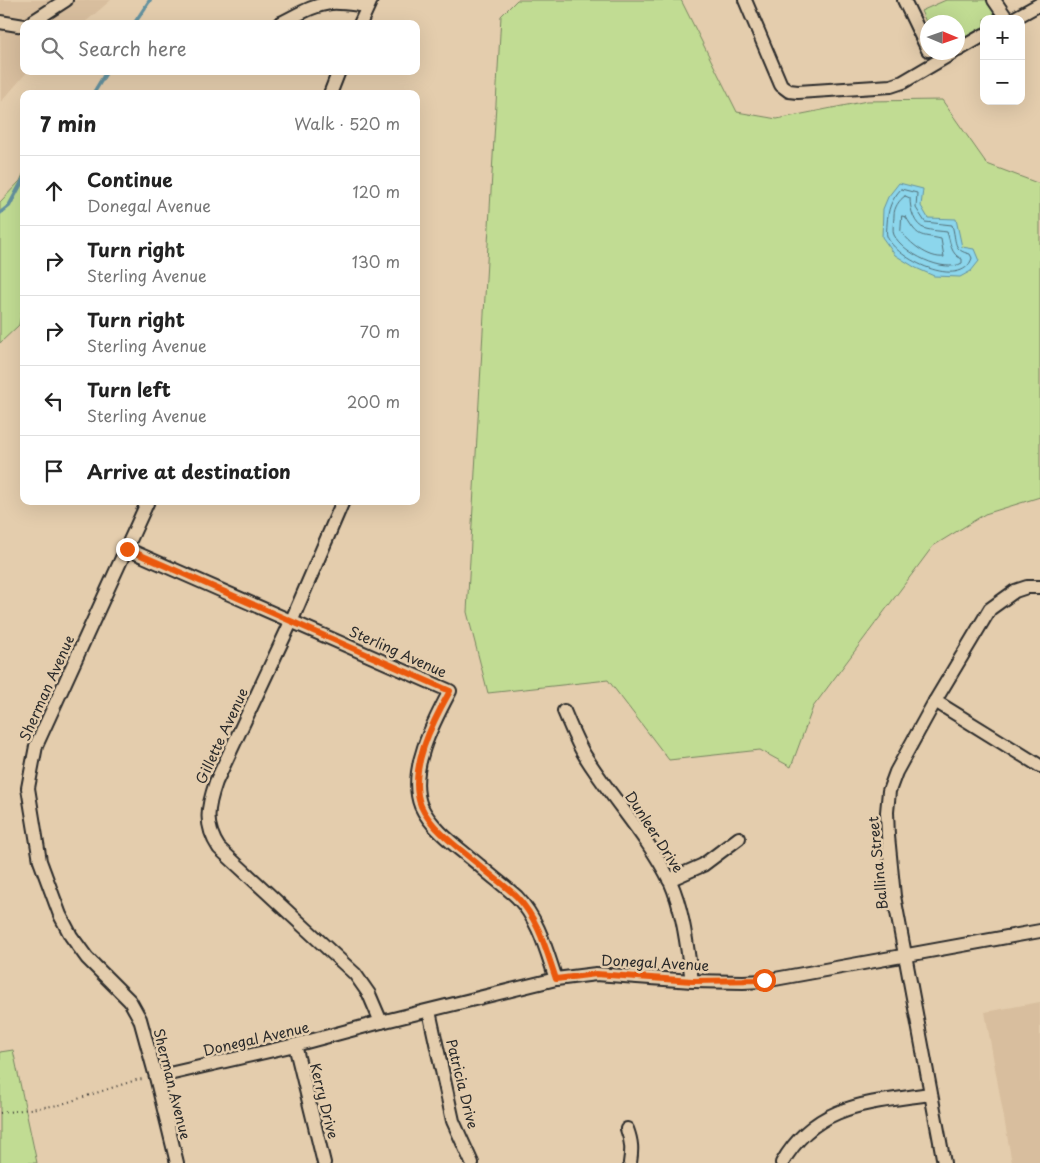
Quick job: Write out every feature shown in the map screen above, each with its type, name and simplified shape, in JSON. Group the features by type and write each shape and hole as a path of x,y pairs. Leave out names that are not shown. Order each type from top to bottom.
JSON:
{"street":[{"path":"35,20 66,0"},
{"path":"744,0 781,84 789,91 891,86 903,82 926,60"},
{"path":"904,0 920,34"},
{"path":"994,0 1003,15"},
{"path":"287,20 322,5 333,3 369,3 362,20"},
{"path":"1020,15 1040,4"},
{"path":"0,22 20,25"},
{"path":"965,46 980,38"},
{"path":"332,90 337,75"},
{"name":"Sherman Avenue","path":"146,505 36,746 28,788 40,861 60,914 71,936 87,958 130,1001 140,1019 177,1163"},
{"name":"Gillette Avenue","path":"341,505 291,622 216,782 209,800 208,825 211,836 219,848 355,974 369,994 381,1022"},
{"name":"Sterling Avenue","path":"127,549 450,691 421,754 417,784 421,805 428,818 447,838 517,897 533,919 542,936 556,979"},
{"name":"Ballina Street","path":"944,1163 894,896 887,812 889,791 896,772 935,701 990,609 1015,591 1040,586"},
{"path":"935,701 1040,766"},
{"name":"Dunleer Drive","path":"564,711 577,743 587,760 651,850 669,880 676,897 685,932 692,981"},
{"path":"669,880 702,865 739,838"},
{"name":"Donegal Avenue","path":"156,1077 295,1045 556,979 596,974 692,981 764,980 1040,931"},
{"name":"Patricia Drive","path":"428,1011 453,1121 472,1163"},
{"name":"Kerry Drive","path":"295,1045 324,1163"},
{"path":"782,1163 802,1135 832,1114 855,1106 930,1094"},
{"path":"627,1129 632,1140 630,1163"}],"path":[{"path":"0,1113 59,1105 136,1080 156,1077"}],"shaded area":[{"path":"0,0 111,0 88,20 20,20 20,75 25,75 1,102"},
{"path":"1040,1002 1040,1163 1012,1163 985,1012"}],"green space":[{"path":"517,0 681,0 737,112 777,119 867,101 942,100 987,164 1040,184 1040,497 985,514 933,546 813,707 791,767 760,750 669,760 608,680 488,693 467,612 501,16"},
{"path":"946,0 990,0 999,15 980,15 980,28 965,37 965,15 923,15 921,11"},
{"path":"20,181 20,320 19,325 0,343 0,202"},
{"path":"13,1050 37,1163 0,1163 0,1052"}],"water":[{"path":"899,183 923,189 921,206 928,218 956,219 962,247 974,249 979,261 971,271 960,277 934,276 895,255 882,237 883,209 888,197"}],"waterway":[{"path":"137,20 150,0"},
{"path":"95,90 105,75"},
{"path":"0,213 9,206 20,185"}],"route":[{"path":"127,549 450,691 421,754 417,784 421,805 428,818 447,838 517,897 533,919 542,936 556,979 596,974 692,981 743,982 764,980"}]}
